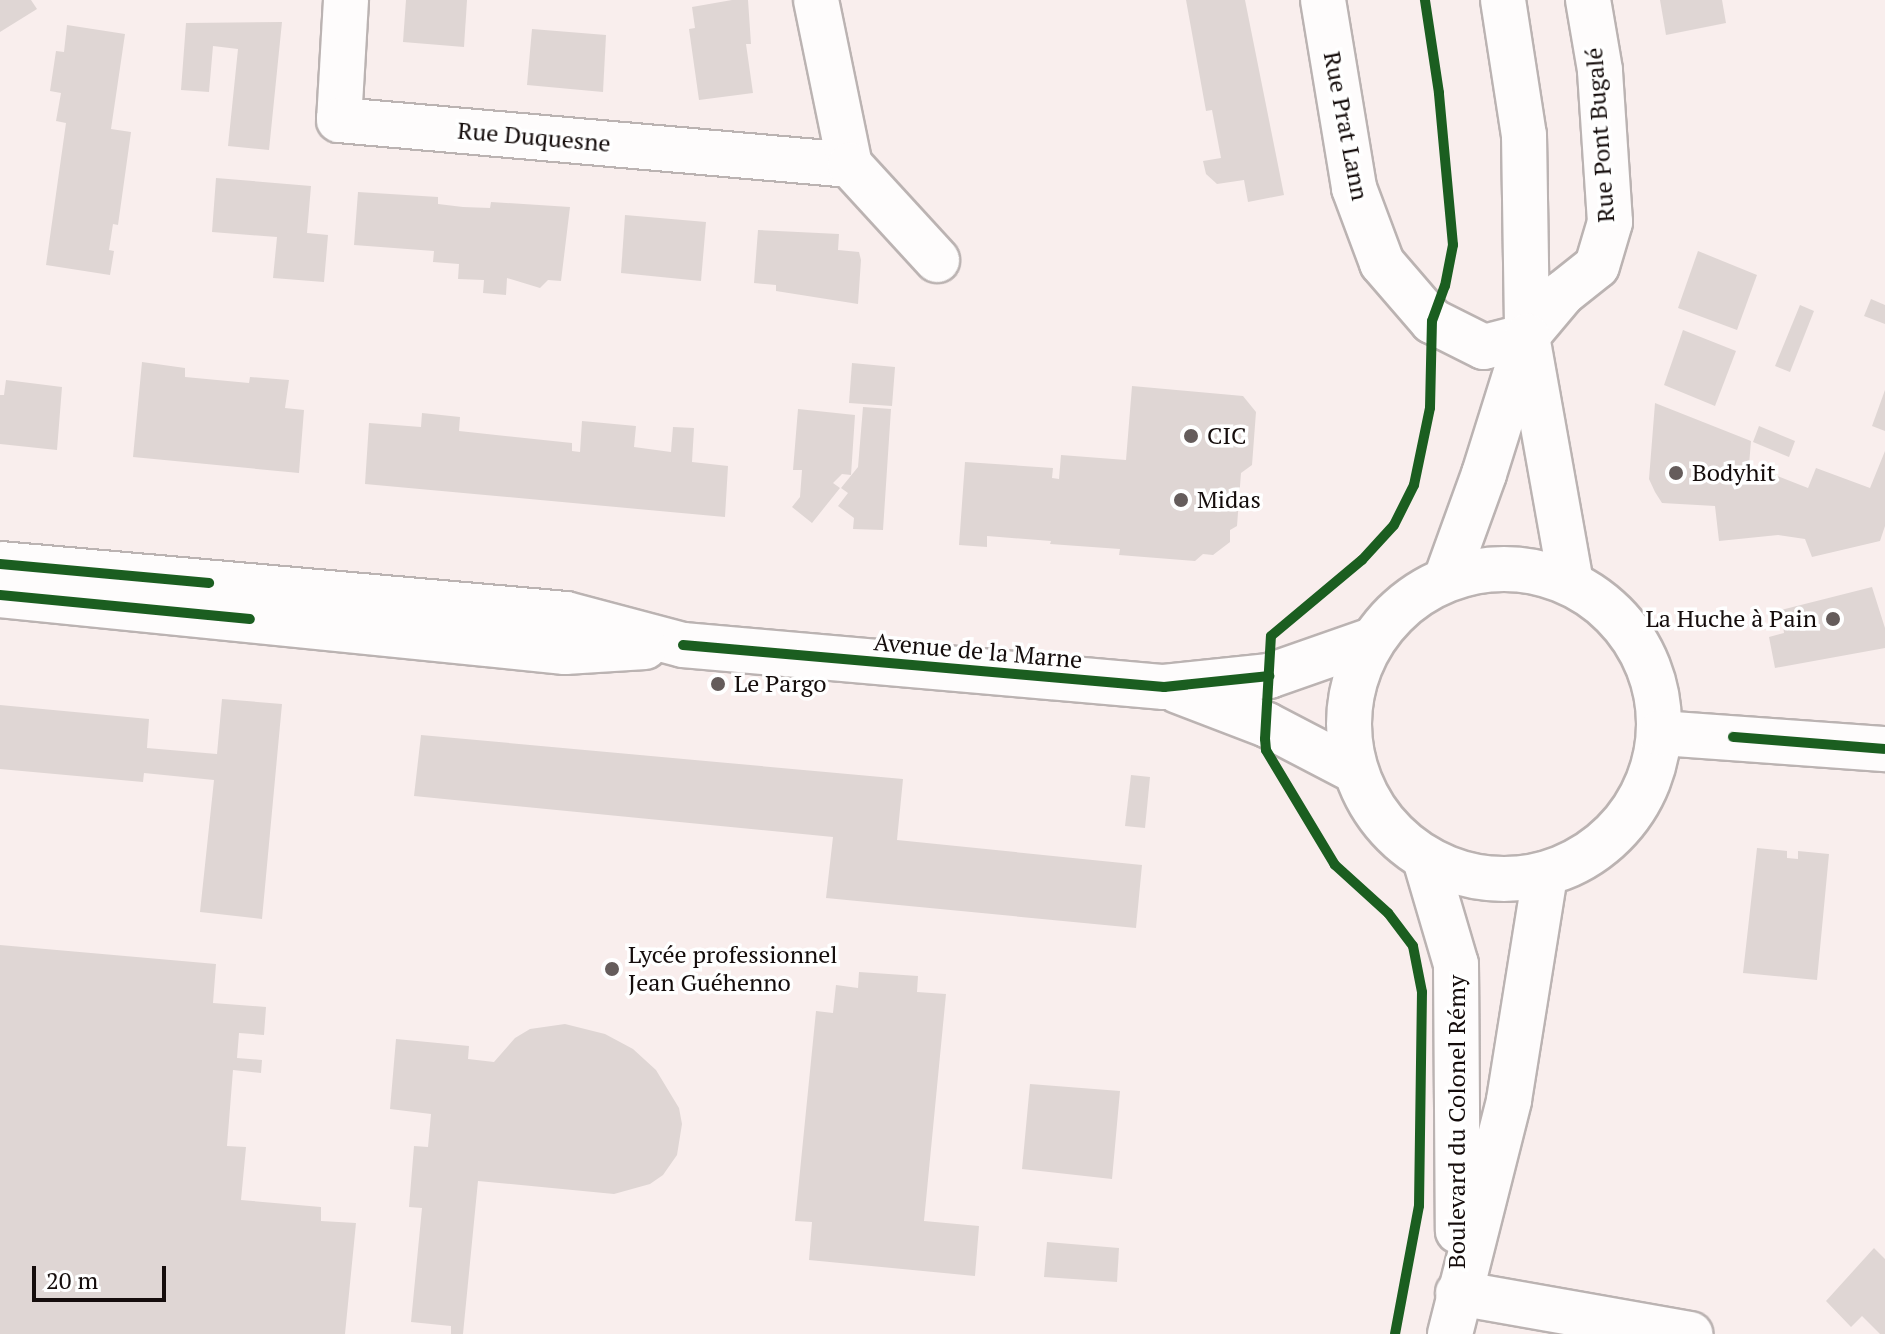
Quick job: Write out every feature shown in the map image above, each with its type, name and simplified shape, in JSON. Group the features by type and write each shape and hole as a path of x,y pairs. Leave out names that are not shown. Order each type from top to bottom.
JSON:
{"main road":[{"name":"Rue Duquesne","path":"346,0 339,120 850,165"},
{"path":"816,0 850,165 937,260"},
{"name":"Rue Prat Lann","path":"1323,0 1354,188 1382,263 1432,321 1484,347 1527,336"},
{"path":"1503,0 1524,135 1527,336 1571,583"},
{"name":"Rue Pont Bugalé","path":"1527,336 1563,293 1597,266 1610,222 1600,70 1588,0"},
{"path":"1446,579 1484,474 1527,336"},
{"name":"Avenue de la Marne","path":"0,564 566,614 683,645"},
{"path":"1487,569 1530,570 1571,583 1610,609 1638,645 1656,687 1660,733 1650,780 1626,822 1590,854 1545,874 1505,880 1464,874 1425,859 1384,824 1367,799 1355,771 1348,726 1354,681 1372,640 1404,604 1446,579 1487,569"},
{"name":"Avenue de la Marne","path":"0,595 565,652 683,645 1164,687 1269,676 1372,640"},
{"name":"Avenue de la Marne","path":"1164,687 1212,701 1267,725 1355,771"},
{"path":"1660,733 1885,749"},
{"name":"Boulevard du Colonel Rémy","path":"1425,859 1456,964 1454,1314"},
{"name":"Boulevard du Colonel Rémy","path":"1454,1314 1509,1100 1545,874"},
{"path":"1454,1314 1690,1334"}],"building":[{"path":"0,0 31,0 37,9 0,32"},
{"path":"406,0 467,0 464,47 403,42"},
{"path":"748,0 751,44 746,44 753,93 699,100 689,29 695,28 692,7"},
{"path":"1186,0 1245,0 1284,195 1248,202 1244,180 1217,184 1206,174 1203,161 1221,158 1212,110 1206,111"},
{"path":"1660,0 1722,0 1726,23 1666,35"},
{"path":"282,22 269,150 228,146 238,49 213,46 209,92 181,90 186,23"},
{"path":"67,25 125,34 111,129 131,132 118,225 113,224 109,250 114,251 110,275 46,265 66,123 56,121 61,93 50,91 56,51 64,52"},
{"path":"532,29 606,35 603,92 527,85"},
{"path":"216,178 311,186 307,233 328,235 324,282 273,278 277,237 212,232"},
{"path":"358,192 438,197 438,204 463,207 490,208 491,202 570,207 561,281 548,280 540,288 507,278 506,295 483,293 484,280 458,279 459,264 433,262 434,251 354,245"},
{"path":"625,215 706,222 701,281 621,273"},
{"path":"758,230 839,234 838,250 859,252 858,304 776,291 776,285 754,283"},
{"path":"1698,251 1757,275 1737,330 1678,308"},
{"path":"1871,299 1885,305 1885,324 1864,316"},
{"path":"1800,305 1814,311 1790,372 1775,366"},
{"path":"1683,330 1736,351 1715,406 1664,385"},
{"path":"142,362 185,368 185,377 249,383 250,377 289,380 285,408 304,410 299,473 133,457"},
{"path":"852,363 895,367 892,406 849,403"},
{"path":"6,380 62,387 57,450 0,444 0,395 4,395"},
{"path":"1132,386 1243,396 1256,412 1252,465 1241,473 1237,526 1230,530 1230,542 1213,555 1203,554 1195,561 1119,555 1120,549 987,536 987,547 959,545 965,462 1053,468 1052,478 1059,479 1061,455 1126,460"},
{"path":"1885,390 1885,431 1872,426"},
{"path":"1655,403 1751,441 1749,465 1808,488 1816,468 1870,488 1885,451 1885,526 1880,541 1812,557 1805,539 1778,535 1719,541 1715,506 1662,503 1655,492 1649,479"},
{"path":"863,407 891,409 883,530 853,529 854,518 838,506 848,493 841,488 858,467"},
{"path":"798,409 855,415 851,475 842,474 833,483 840,488 812,523 792,507 800,497 802,470 793,470"},
{"path":"422,413 460,417 459,431 572,443 572,451 580,452 582,421 636,426 634,447 671,452 673,427 694,428 692,462 728,466 725,517 365,484 369,423 421,427"},
{"path":"1759,426 1795,441 1789,457 1753,442"},
{"name":"La Huche à Pain","path":"1872,587 1885,628 1885,648 1775,668 1769,637 1784,633 1781,610"},
{"path":"222,699 282,704 262,919 200,912 214,780 144,773 143,782 0,769 0,705 149,719 147,748 217,754"},
{"path":"421,735 903,779 897,840 1142,865 1136,928 826,898 833,837 414,796"},
{"path":"1131,775 1150,777 1145,828 1125,826"},
{"path":"1757,848 1787,851 1787,858 1798,859 1798,851 1829,854 1817,980 1743,973"},
{"path":"0,945 216,964 213,1003 266,1007 264,1035 239,1033 237,1058 262,1060 261,1073 233,1070 227,1146 246,1147 241,1200 321,1207 321,1221 356,1223 345,1334 0,1334"},
{"path":"859,972 918,976 917,992 946,994 924,1221 979,1226 975,1276 809,1260 812,1222 795,1221 816,1011 833,1013 836,985 858,988"},
{"path":"565,1024 605,1034 633,1049 656,1070 679,1108 682,1124 677,1155 663,1175 650,1184 614,1194 478,1181 463,1334 451,1334 451,1326 411,1322 422,1208 409,1207 414,1146 428,1147 431,1114 390,1109 396,1039 469,1046 468,1059 494,1062 515,1038 530,1029"},
{"path":"1030,1084 1120,1091 1112,1179 1022,1169"},
{"path":"1047,1242 1119,1248 1117,1282 1044,1277"},
{"path":"1874,1248 1885,1259 1885,1334 1880,1334 1862,1316 1851,1327 1826,1301"}],"cycle path":[{"path":"1395,1334 1419,1206 1422,992 1413,946 1388,913 1335,865 1266,750 1265,739 1271,636 1362,560 1394,525 1414,485 1430,408 1432,321 1445,286 1453,245 1439,93 1425,0"},
{"path":"0,564 209,583"},
{"path":"0,595 250,619"},
{"path":"683,645 1164,687 1269,676"},
{"path":"1733,737 1885,749"}],"place":[{"name":"CIC","path":"1191,436"},
{"name":"Bodyhit","path":"1676,473"},
{"name":"Midas","path":"1181,500"},
{"name":"La Huche à Pain","path":"1833,619"},
{"name":"Le Pargo","path":"718,684"},
{"name":"Lycée professionnel Jean Guéhenno","path":"612,969"}]}
